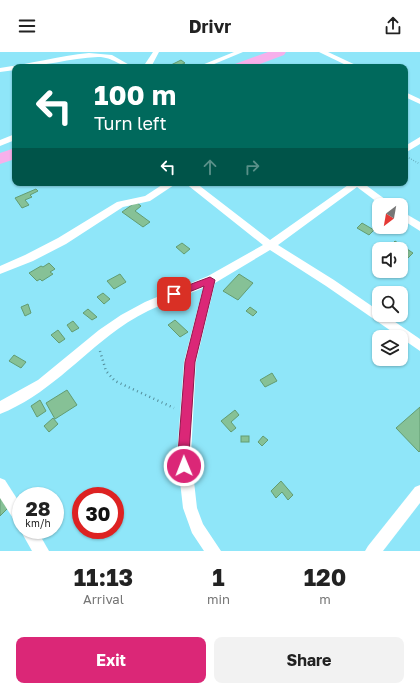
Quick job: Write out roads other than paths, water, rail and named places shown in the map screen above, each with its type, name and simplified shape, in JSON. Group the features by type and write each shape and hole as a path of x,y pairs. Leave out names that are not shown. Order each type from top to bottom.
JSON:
{"highway":[{"path":"248,64 280,52"},
{"path":"0,159 12,154"}],"street":[{"path":"149,64 156,52"},
{"path":"209,64 240,52"},
{"path":"322,52 349,64"},
{"path":"33,64 77,54 113,54 125,64"},
{"path":"0,70 12,68"},
{"path":"408,96 420,102"},
{"path":"0,143 12,139"},
{"path":"408,148 420,140"},
{"path":"0,270 29,258 62,241 120,204 147,199 167,186"},
{"path":"194,186 270,244 330,283 420,346"},
{"path":"0,408 23,396 41,384 97,337 143,307 210,280 270,244 353,186"},
{"path":"361,186 378,198"},
{"path":"408,219 420,227"},
{"path":"210,280 190,362 184,454 190,508 197,528 213,551"},
{"path":"0,485 12,504"},
{"path":"373,551 420,492"},
{"path":"34,539 41,551"}]}
